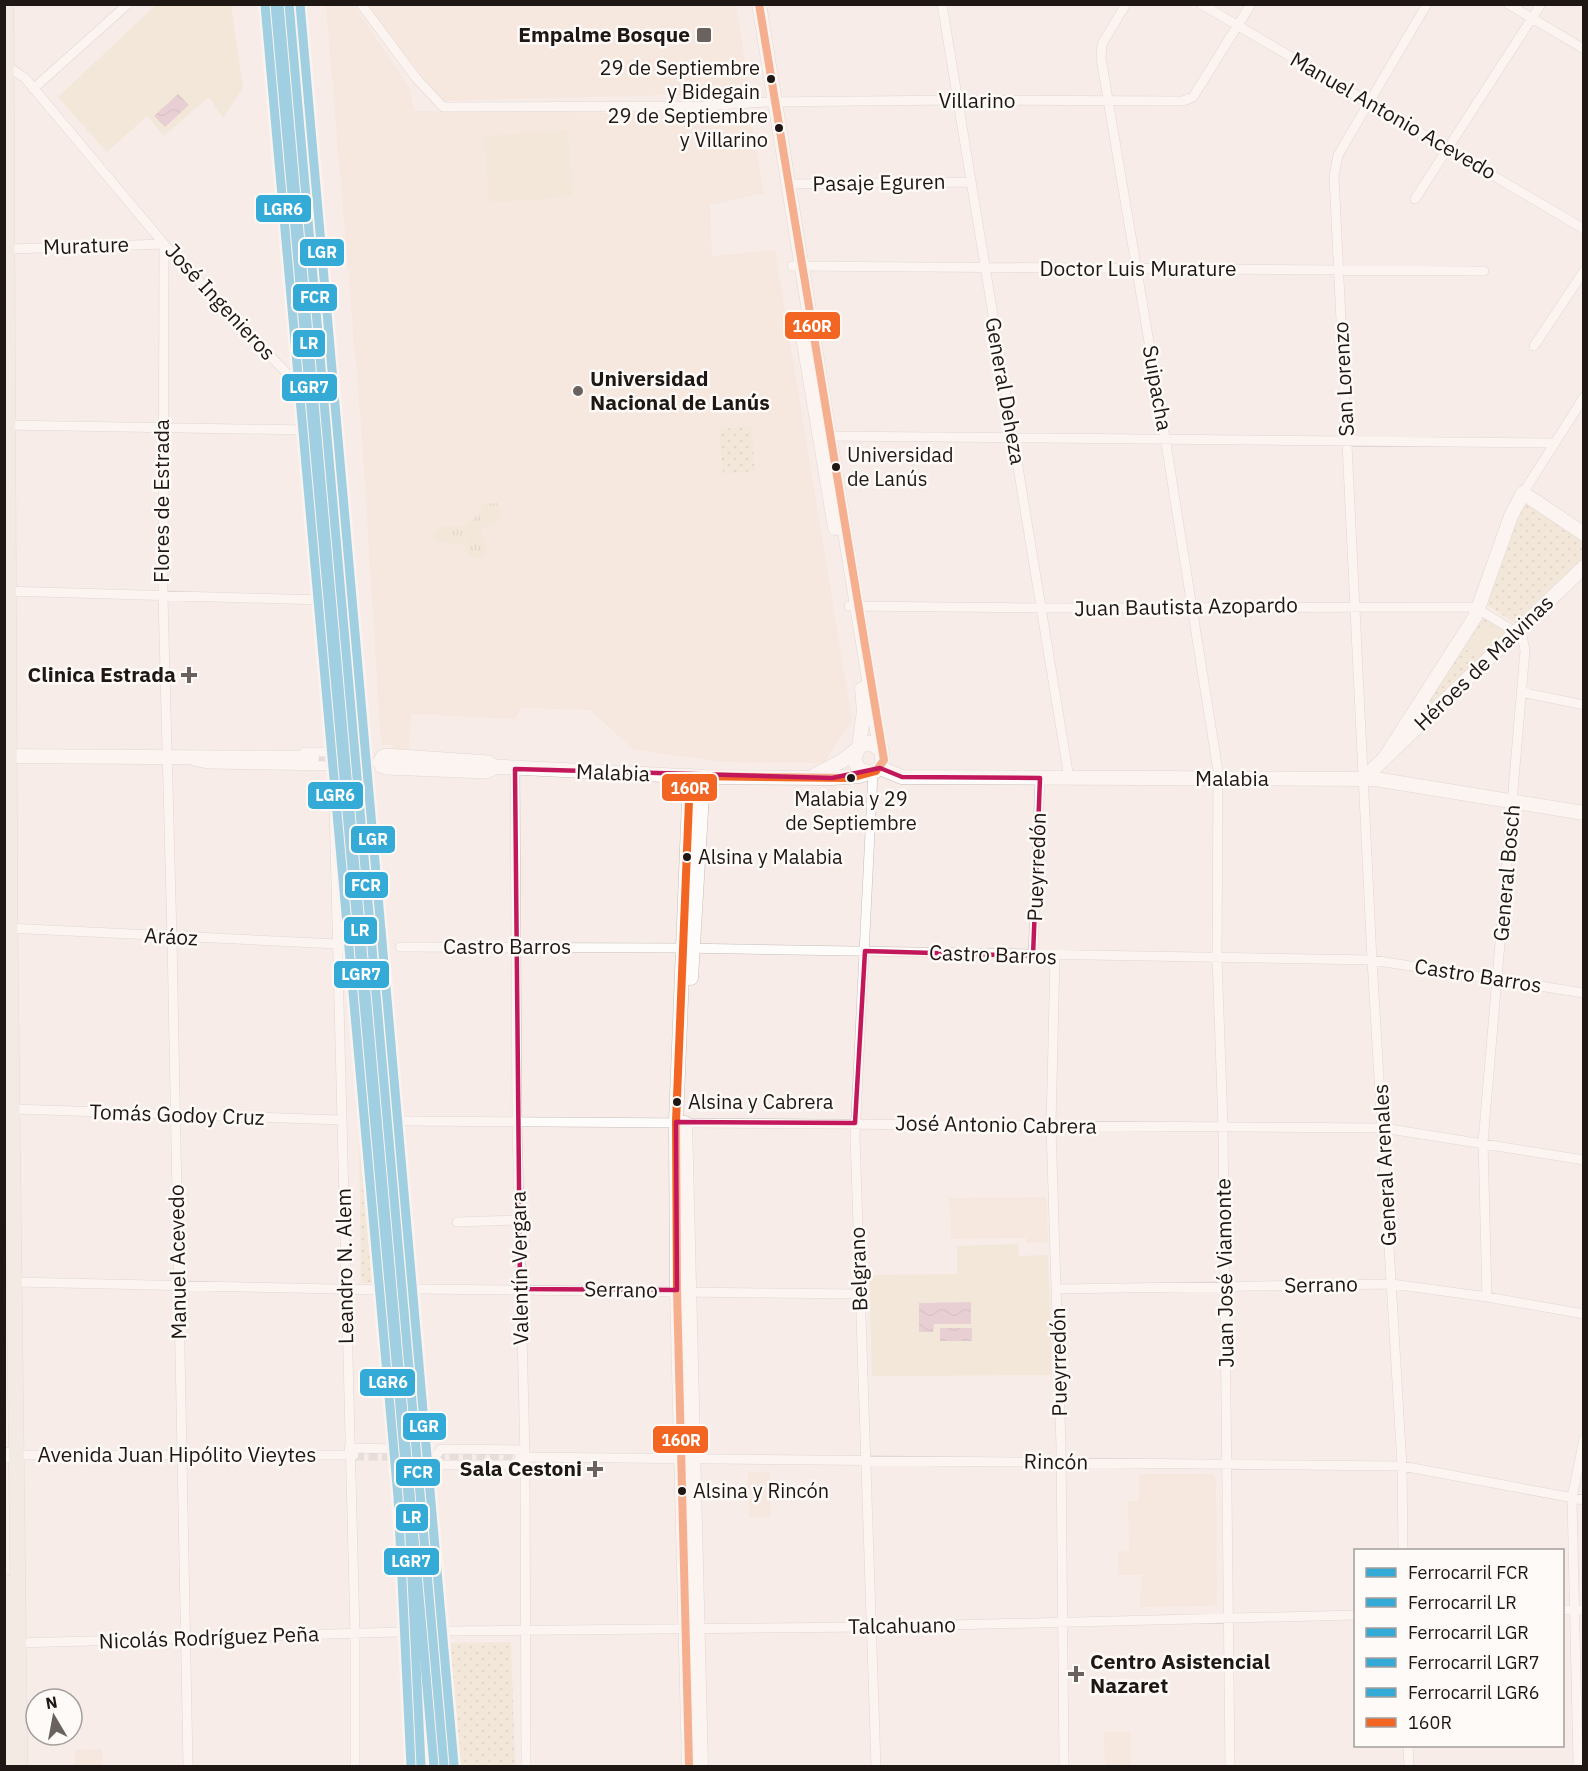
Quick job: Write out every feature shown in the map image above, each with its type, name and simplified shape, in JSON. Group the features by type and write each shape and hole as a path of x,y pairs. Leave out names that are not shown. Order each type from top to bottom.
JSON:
{"main road":[{"path":"6,4 9,249 7,928 14,1109 15,1282 6,1767"},
{"path":"750,4 788,184 796,266"},
{"path":"759,4 770,102 824,436 853,606 884,760 874,771 856,765 864,701 853,606"},
{"path":"1523,493 1584,534"},
{"name":"Héroes de Malvinas","path":"1384,759 1478,609 1511,516 1523,493"},
{"name":"Héroes de Malvinas","path":"1363,779 1584,567"},
{"path":"810,777 835,765 858,748 870,743 880,747"},
{"path":"8,756 182,759 312,758"},
{"name":"Malabia","path":"382,761 696,776 850,778 874,771 903,777 1363,779 1584,813"},
{"path":"696,776 680,1122 691,1629 701,1767"},
{"path":"4,1581 20,1767"},
{"path":"689,1767 691,1629"}],"street":[{"path":"33,89 128,4"},
{"name":"Villarino","path":"361,4 416,78 443,107 703,106 770,102 957,100 1108,102 1188,100 1195,93 1238,26"},
{"name":"General Deheza","path":"942,4 1070,778"},
{"name":"Suipacha","path":"1126,4 1101,51 1135,269 1165,437 1217,779"},
{"name":"Manuel Antonio Acevedo","path":"1201,4 1584,229"},
{"path":"1238,26 1251,4"},
{"name":"San Lorenzo","path":"1363,779 1334,165 1426,4"},
{"path":"1508,4 1584,48"},
{"path":"1415,199 1541,4"},
{"name":"José Ingenieros","path":"7,66 18,72 164,244 302,390 308,430 333,766"},
{"name":"Pasaje Eguren","path":"788,184 970,182"},
{"name":"Murature","path":"9,249 164,244"},
{"name":"Flores de Estrada","path":"164,244 162,428 167,758"},
{"name":"Doctor Luis Murature","path":"796,266 1484,271"},
{"path":"1534,346 1584,271"},
{"name":"Héroes de Malvinas","path":"1523,493 1584,397"},
{"path":"7,425 308,430"},
{"path":"824,436 1165,437 1554,443"},
{"path":"7,591 322,600"},
{"name":"Juan Bautista Azopardo","path":"853,606 1468,607 1478,609 1517,631"},
{"name":"General Bosch","path":"1487,1297 1483,1142 1521,692 1524,643 1517,631"},
{"path":"1521,692 1584,705"},
{"path":"182,759 209,751 332,752"},
{"name":"Malabia","path":"386,753 489,760 500,768 486,774 386,770 380,768 377,762 381,755 386,753"},
{"name":"Manuel Acevedo","path":"167,758 188,1767"},
{"path":"182,759 208,764 333,766"},
{"name":"Leandro N. Alem","path":"333,766 355,1633 355,1767"},
{"name":"Valentín Vergara","path":"515,769 517,1123 526,1767"},
{"name":"Belgrano","path":"874,771 855,1123 876,1767"},
{"name":"Pueyrredón","path":"1033,956 1040,778"},
{"name":"Juan José Viamonte","path":"1217,779 1217,958 1223,1126 1230,1767"},
{"name":"General Arenales","path":"1363,779 1402,1466 1403,1549"},
{"name":"Aráoz","path":"7,928 172,938 337,944"},
{"name":"Castro Barros","path":"400,947 516,946 865,951 1054,957 1372,960 1584,993"},
{"name":"Pueyrredón","path":"1054,957 1051,1126 1061,1462 1064,1767"},
{"name":"Tomás Godoy Cruz","path":"14,1109 341,1120"},
{"name":"José Antonio Cabrera","path":"405,1121 1383,1128 1483,1142 1584,1160"},
{"path":"457,1222 519,1220"},
{"path":"15,1282 385,1290"},
{"name":"Serrano","path":"1057,1288 1392,1284 1487,1297 1584,1314"},
{"name":"Serrano","path":"418,1289 860,1294"},
{"path":"1578,1767 1579,1610 1572,1498 1584,1438"},
{"name":"Avenida Juan Hipólito Vieytes","path":"11,1455 181,1456 351,1453 398,1449"},
{"path":"441,1449 523,1457 441,1465 435,1457 441,1449"},
{"name":"Rincón","path":"523,1457 1402,1466 1584,1500"},
{"name":"Talcahuano","path":"448,1631 871,1627 1354,1615"},
{"name":"Nicolás Rodríguez Peña","path":"9,1643 399,1632"},
{"path":"1408,1747 1409,1767"}],"highlighted area":[{"path":"880,768 902,777 1040,778 1033,956 865,951 855,1123 676,1122 677,1290 520,1289 515,769 832,778"}],"shaded area":[{"name":"Universidad Nacional de Lanús","path":"326,5 354,5 410,89 414,111 750,114 764,193 710,205 712,256 775,250 852,721 824,763 725,762 634,750 590,710 522,708 515,719 411,714 409,753 394,753 392,745 381,745 362,437"},
{"path":"366,5 736,5 750,93 442,101"},
{"path":"1046,1197 1048,1242 1026,1243 1026,1238 951,1239 949,1198"},
{"path":"748,1472 770,1472 771,1517 749,1518"},
{"path":"1139,1474 1213,1474 1216,1478 1217,1603 1213,1606 1140,1607 1141,1575 1118,1575 1118,1552 1129,1551 1128,1501 1139,1501"},
{"path":"453,1723 459,1766 409,1766 409,1725"},
{"path":"1104,1732 1131,1732 1131,1766 1105,1766"},
{"path":"102,1749 103,1766 75,1766 75,1750"}],"green space":[{"path":"156,5 231,5 243,88 223,118 209,97 164,136 147,116 107,152 58,97"},
{"path":"568,130 573,196 489,203 484,136"},
{"path":"751,426 755,471 723,474 719,429"},
{"path":"497,503 502,512 495,524 484,526 481,536 485,541 486,552 480,559 469,556 464,546 467,541 464,539 464,543 453,545 450,542 437,543 432,535 441,526 455,527 472,521 483,504"},
{"path":"1531,504 1583,541 1583,560 1519,622 1515,623 1486,604 1521,507"},
{"path":"1485,619 1505,629 1508,634 1424,711 1422,710 1480,620"},
{"path":"1484,622 1501,633 1475,657 1466,649"},
{"path":"357,969 385,1283 361,1283"},
{"path":"1018,1244 1019,1256 1048,1255 1052,1375 872,1376 869,1275 957,1274 957,1246"},
{"path":"511,1642 515,1766 459,1766 446,1643"}],"water":[{"path":"178,94 189,105 165,127 154,116"},
{"path":"971,1302 971,1324 934,1324 933,1332 919,1332 919,1303"},
{"path":"940,1328 972,1328 972,1341 940,1341"}],"tunnel":[{"path":"312,758 382,761"},
{"path":"355,1456 519,1457"}],"rail line":[{"name":"LGR7","path":"275,4 408,1496 421,1766"},
{"name":"FCR","path":"289,4 444,1766"},
{"name":"LGR","path":"300,4 454,1765"},
{"name":"LGR6","path":"265,5 398,1497 411,1766"},
{"name":"LR","path":"279,5 434,1766"}],"transit line":[{"name":"160R","path":"689,1766 677,1290 676,1122 690,776 850,778 876,771 884,760 759,4"}],"place":[{"name":"Empalme Bosque","path":"704,35"},
{"name":"29 de Septiembre y Bidegain","path":"771,79"},
{"name":"29 de Septiembre y Villarino","path":"779,128"},
{"name":"Universidad Nacional de Lanús","path":"578,391"},
{"name":"Universidad de Lanús","path":"836,467"},
{"name":"Clinica Estrada","path":"189,675"},
{"name":"Malabia y 29 de Septiembre","path":"851,778"},
{"name":"Alsina y Malabia","path":"687,857"},
{"name":"Alsina y Cabrera","path":"677,1102"},
{"name":"Sala Cestoni","path":"595,1469"},
{"name":"Alsina y Rincón","path":"682,1491"},
{"name":"Centro Asistencial Nazaret","path":"1076,1674"}]}
